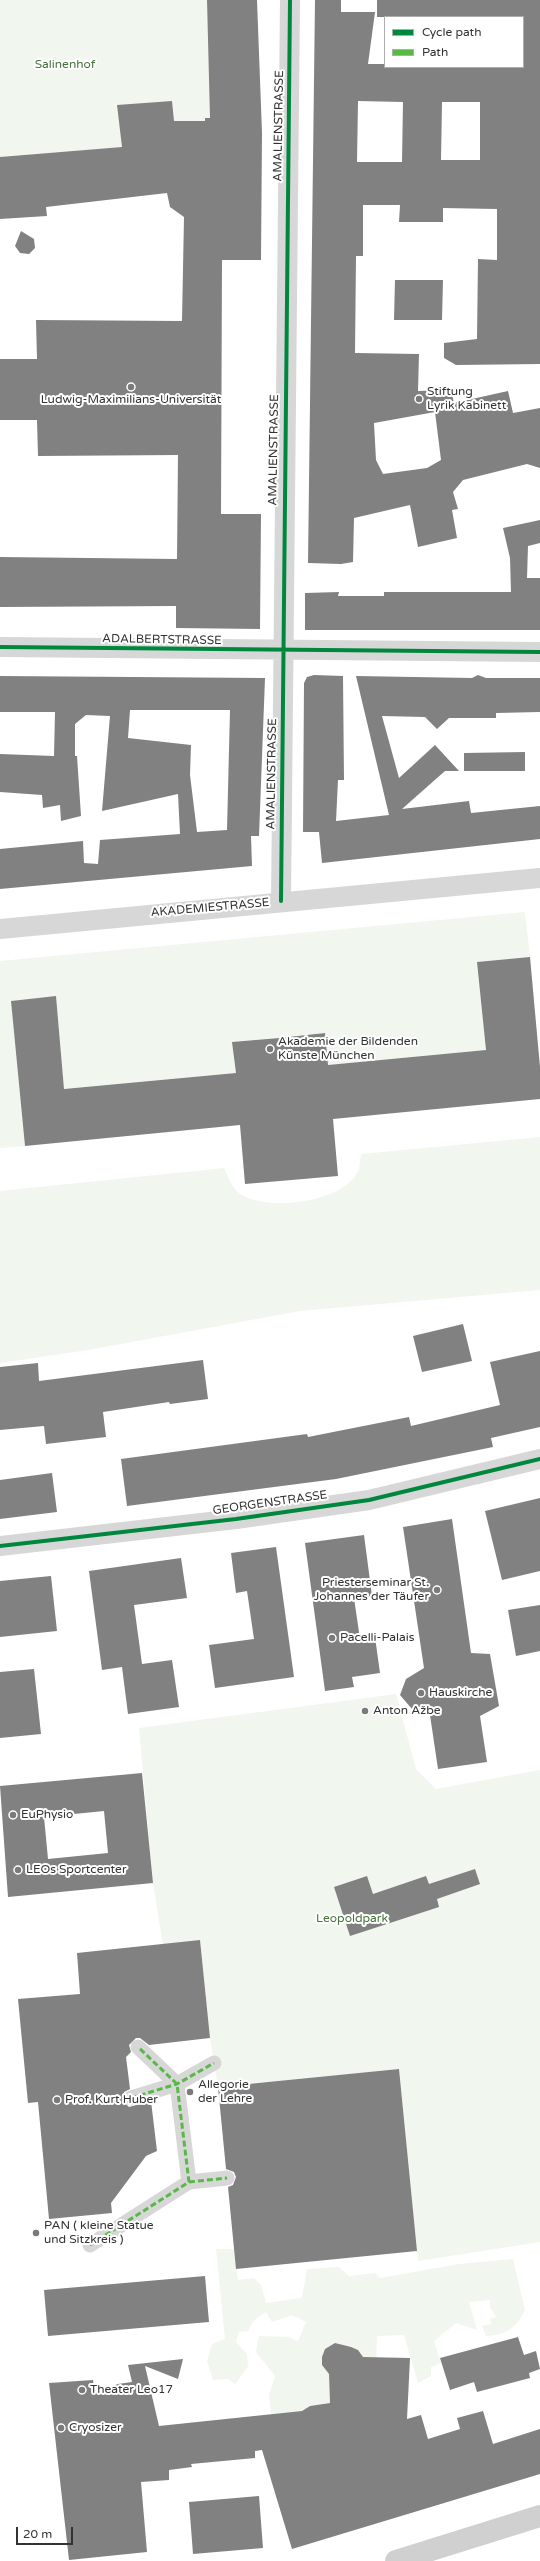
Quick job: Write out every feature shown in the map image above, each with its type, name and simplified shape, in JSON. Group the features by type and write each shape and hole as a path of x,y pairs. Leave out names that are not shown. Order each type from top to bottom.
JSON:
{"main road":[{"path":"396,2561 540,2516"}],"street":[{"name":"AMALIENSTRASSE","path":"281,901 284,652 283,506 290,0"},
{"name":"ADALBERTSTRASSE","path":"0,647 284,652 540,652"},
{"name":"AKADEMIESTRASSE","path":"0,929 281,901 540,878"},
{"name":"GEORGENSTRASSE","path":"0,1546 236,1519 369,1500 540,1459"},
{"path":"138,2046 177,2084 188,2182"},
{"path":"131,2098 177,2084 214,2063"},
{"path":"90,2245 188,2182 227,2178"}],"green space":[{"name":"Salinenhof","path":"0,0 207,0 211,118 207,134 187,138 180,121 174,121 172,101 122,147 0,157"},
{"path":"525,912 530,957 477,962 486,1050 328,1065 325,1033 233,1042 236,1073 64,1089 56,996 11,1001 25,1146 0,1148 0,961"},
{"path":"540,1137 540,1290 300,1311 88,1350 0,1363 0,1191 224,1168 232,1186 240,1194 252,1199 286,1203 323,1197 339,1190 351,1181 359,1169 361,1154"},
{"name":"Leopoldpark","path":"396,1694 416,1769 436,1789 540,1770 540,2242 418,2261 399,2069 218,2087 210,2038 200,1940 163,1945 153,1883 139,1728"},
{"path":"216,2249 234,2249 238,2280 254,2278 261,2285 266,2303 302,2298 307,2269 339,2267 349,2276 375,2273 380,2278 459,2264 513,2259 525,2310 518,2322 510,2329 500,2334 486,2336 482,2326 491,2324 490,2319 496,2317 490,2307 490,2300 469,2302 477,2330 456,2323 434,2341 441,2363 431,2367 431,2376 418,2383 404,2335 377,2336 376,2367 363,2366 358,2350 335,2343 325,2349 322,2365 329,2374 330,2403 310,2406 302,2411 271,2414 269,2395 275,2376 256,2352 259,2336 288,2337 298,2341 306,2322 292,2315 272,2322 266,2312 253,2321 248,2331 239,2332 236,2342 247,2354 248,2367 235,2384 228,2379 213,2380 207,2361 212,2344 225,2339"}],"building":[{"path":"207,0 257,0 262,133 261,260 222,260 221,514 261,514 260,629 176,628 176,606 0,607 0,557 177,559 178,455 38,456 37,420 0,420 0,359 37,359 36,320 182,321 184,217 170,207 167,193 46,207 47,216 0,219 0,157 122,147 117,105 172,101 174,121 205,121 205,118 210,118"},
{"path":"315,0 341,0 341,12 375,12 368,64 384,64 384,68 524,68 524,16 377,17 377,0 540,0 540,364 456,365 444,358 444,343 477,339 478,259 497,260 497,209 443,208 443,222 399,222 400,205 363,205 363,256 356,256 355,353 419,354 418,391 451,390 454,403 508,391 513,413 540,408 540,468 527,464 463,480 453,492 458,509 452,510 457,538 418,547 410,505 354,518 353,562 341,564 308,563","holes":["358,101 403,102 402,162 357,162","442,102 480,102 480,160 441,160","435,412 441,460 427,468 383,474 376,460 374,423"]},
{"path":"21,231 34,239 35,248 29,254 20,253 15,246"},
{"path":"395,280 443,280 442,320 394,320"},
{"path":"540,520 540,543 528,546 527,578 540,578 540,630 305,630 305,593 339,592 338,596 384,596 384,592 511,592 510,558 503,528"},
{"path":"314,675 343,676 344,780 338,780 336,821 389,815 356,676 472,678 478,675 486,678 540,678 540,712 496,713 496,718 449,718 437,729 425,717 382,716 399,778 435,745 459,771 445,771 402,809 469,801 471,813 540,806 540,839 322,863 319,832 303,832 304,683 307,677"},
{"path":"0,676 265,678 259,836 251,836 252,866 0,889 0,849 83,841 84,863 98,864 100,840 180,834 178,794 102,811 110,716 86,715 75,724 75,756 77,756 81,816 61,821 60,805 43,808 42,795 0,792 0,754 54,756 55,712 0,712","holes":["130,710 230,710 227,830 197,832 190,775 191,745 128,738"]},
{"path":"525,752 525,771 464,771 464,753"},
{"path":"530,957 540,1067 540,1099 333,1119 338,1176 245,1184 240,1125 25,1146 11,1001 56,996 64,1089 236,1073 232,1042 325,1033 328,1065 486,1050 477,962"},
{"path":"463,1324 472,1361 422,1372 413,1336"},
{"path":"540,1351 540,1427 491,1438 493,1447 336,1479 127,1506 121,1459 307,1434 308,1437 409,1417 411,1426 500,1405 490,1362"},
{"path":"203,1360 208,1399 170,1404 169,1402 103,1412 106,1437 46,1444 44,1426 0,1430 0,1367 38,1363 39,1381"},
{"path":"52,1473 57,1512 0,1519 0,1480"},
{"path":"540,1498 540,1571 502,1580 485,1511"},
{"name":"Priesterseminar St. Johannes der Täufer","path":"452,1519 471,1653 490,1654 499,1706 480,1716 487,1762 438,1769 430,1715 412,1709 400,1695 406,1679 424,1668 403,1527"},
{"path":"364,1535 372,1596 354,1598 360,1639 375,1637 380,1673 352,1677 354,1687 325,1691 305,1543"},
{"path":"276,1547 294,1677 215,1688 209,1645 254,1639 247,1591 236,1593 231,1553"},
{"path":"181,1558 187,1598 134,1605 142,1664 172,1660 179,1707 128,1714 122,1667 102,1670 89,1571"},
{"path":"51,1576 57,1631 0,1637 0,1581"},
{"path":"540,1605 540,1651 516,1656 508,1610"},
{"path":"34,1669 41,1734 0,1738 0,1672"},
{"path":"142,1773 153,1883 8,1897 0,1786","holes":["104,1811 108,1853 48,1859 44,1817"]},
{"path":"475,1869 480,1884 437,1899 439,1907 350,1936 334,1887 367,1876 373,1894 426,1876 429,1884"},
{"path":"200,1940 210,2038 149,2045 140,2038 136,2038 129,2045 131,2052 126,2057 130,2089 124,2092 123,2101 129,2107 151,2101 157,2151 146,2156 111,2203 112,2213 49,2219 38,2102 28,2103 18,1999 80,1994 77,1953"},
{"path":"399,2069 417,2251 236,2269 228,2187 233,2185 236,2177 234,2172 226,2169 218,2087"},
{"path":"205,2276 209,2322 48,2336 44,2290"},
{"path":"518,2337 524,2355 536,2351 540,2369 529,2373 530,2378 477,2392 474,2382 450,2390 440,2358"},
{"path":"335,2343 358,2350 363,2357 410,2358 407,2419 421,2415 428,2439 460,2429 457,2418 483,2411 493,2444 540,2429 540,2474 292,2549 262,2450 255,2451 255,2458 191,2464 192,2467 169,2470 169,2480 141,2482 147,2552 69,2560 49,2383 93,2380 95,2393 118,2384 132,2382 128,2365 183,2359 178,2379 145,2366 159,2426 302,2411 310,2406 330,2403 329,2374 322,2365 322,2357 325,2349"},
{"path":"259,2496 263,2548 193,2554 189,2502"}],"marked path":[{"path":"90,2245 189,2182 177,2084 138,2047"},
{"path":"131,2098 177,2084 214,2063"},
{"path":"189,2182 227,2178"}],"cycle path":[{"path":"281,901 290,0"},
{"path":"0,647 540,652"},
{"path":"0,1546 236,1519 369,1500 540,1459"}],"place":[{"name":"Ludwig-Maximilians-Universität","path":"131,387"},
{"name":"Stiftung Lyrik Kabinett","path":"419,399"},
{"name":"Akademie der Bildenden Künste München","path":"270,1049"},
{"name":"Priesterseminar St. Johannes der Täufer","path":"437,1590"},
{"name":"Pacelli-Palais","path":"332,1638"},
{"name":"Hauskirche","path":"421,1693"},
{"name":"Anton Ažbe","path":"365,1711"},
{"name":"EuPhysio","path":"13,1815"},
{"name":"LEOs Sportcenter","path":"18,1870"},
{"name":"Allegorie der Lehre","path":"190,2092"},
{"name":"Prof. Kurt Huber","path":"57,2100"},
{"name":"PAN ( kleine Statue und Sitzkreis )","path":"36,2233"},
{"name":"Theater Leo17","path":"82,2390"},
{"name":"Cryosizer","path":"61,2428"}]}
